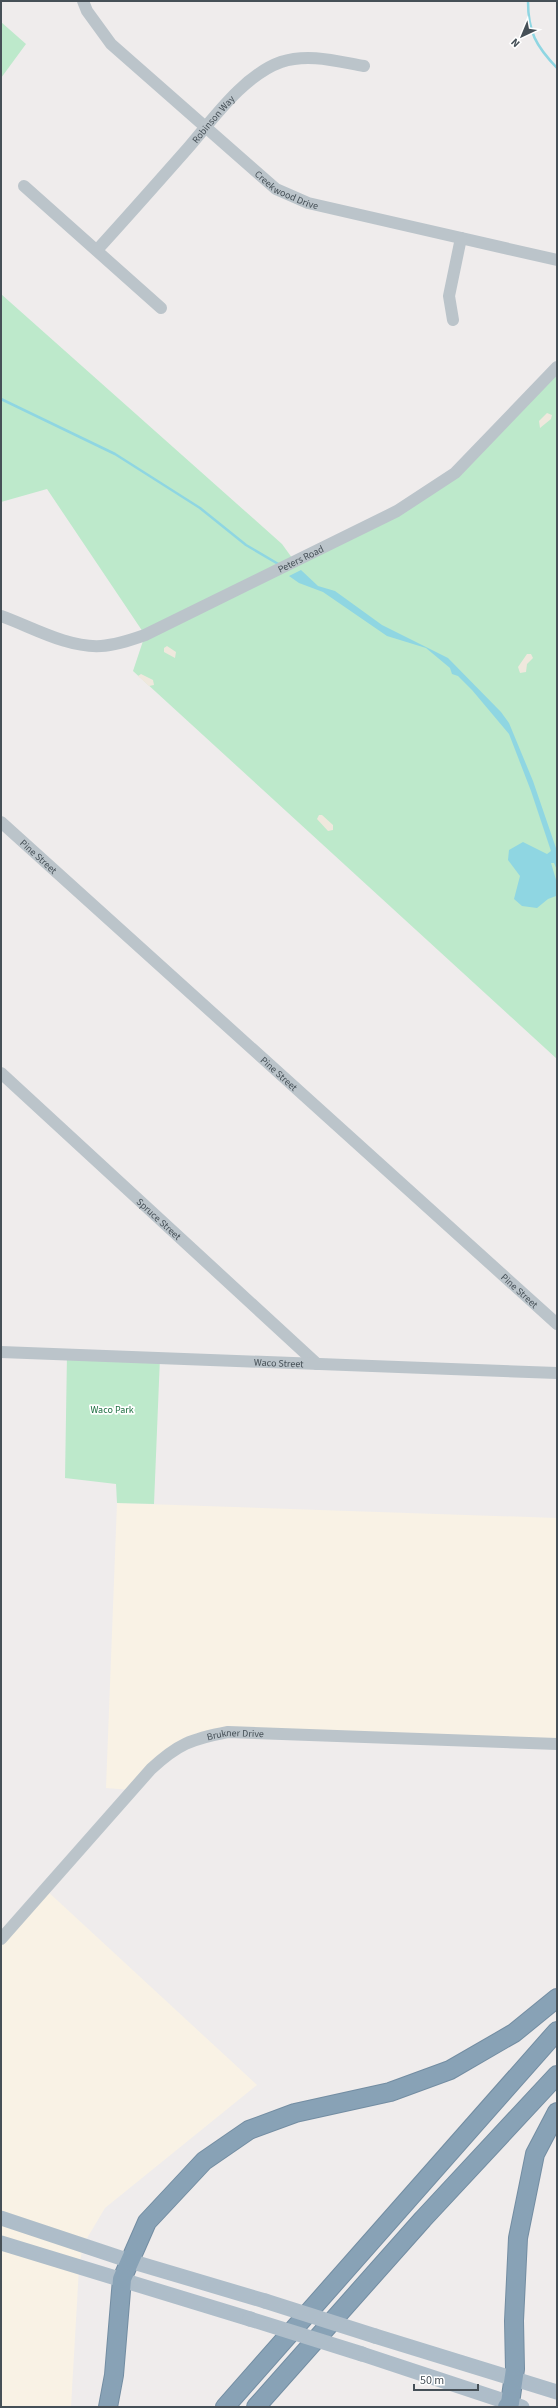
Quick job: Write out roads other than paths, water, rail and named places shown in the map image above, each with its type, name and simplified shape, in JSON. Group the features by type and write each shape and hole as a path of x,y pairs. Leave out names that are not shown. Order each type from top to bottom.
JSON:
{"highway":[{"path":"108,2407 114,2375 122,2279 147,2222 204,2161 249,2130 295,2113 390,2092 450,2070 514,2033 557,1998"},
{"path":"225,2407 557,2030"},
{"path":"256,2407 418,2225 557,2075"},
{"path":"513,2406 518,2238 535,2154 557,2112"}],"main road":[{"path":"1,2218 130,2261 265,2301 557,2392"},
{"path":"1,2243 100,2275 122,2279 250,2318 362,2354 513,2406"}],"street":[{"name":"Creekwood Drive","path":"83,1 87,11 111,44 263,180 293,198 308,203 557,260"},
{"name":"Robinson Way","path":"98,250 249,81 268,67 299,58 320,58 364,66"},
{"path":"24,186 98,250 161,308"},
{"path":"453,320 449,296 461,238"},
{"name":"Peters Road","path":"1,616 71,643 83,646 101,646 145,635 397,511 455,473 557,367"},
{"name":"Pine Street","path":"1,822 557,1324"},
{"name":"Spruce Street","path":"1,1073 317,1364"},
{"name":"Waco Street","path":"1,1352 208,1358 317,1364 557,1373"},
{"name":"Brukner Drive","path":"1,1939 146,1774 168,1754 196,1738 228,1732 557,1744"}],"water":[{"path":"301,570 318,586 335,591 382,625 448,658 501,712 509,723 533,781 557,851 557,870 554,863 551,863 557,883 556,896 548,899 537,908 522,906 514,899 520,876 508,860 509,850 523,842 547,854 551,851 531,791 509,734 472,690 458,676 452,674 450,668 426,648 387,636 323,592 299,583 289,576"}],"waterway":[{"path":"528,1 528,12 535,38 544,53 557,68"},
{"path":"1,399 115,454 200,508 246,545 280,565"}],"park label":[{"name":"Waco Park","path":"112,1409"}]}
